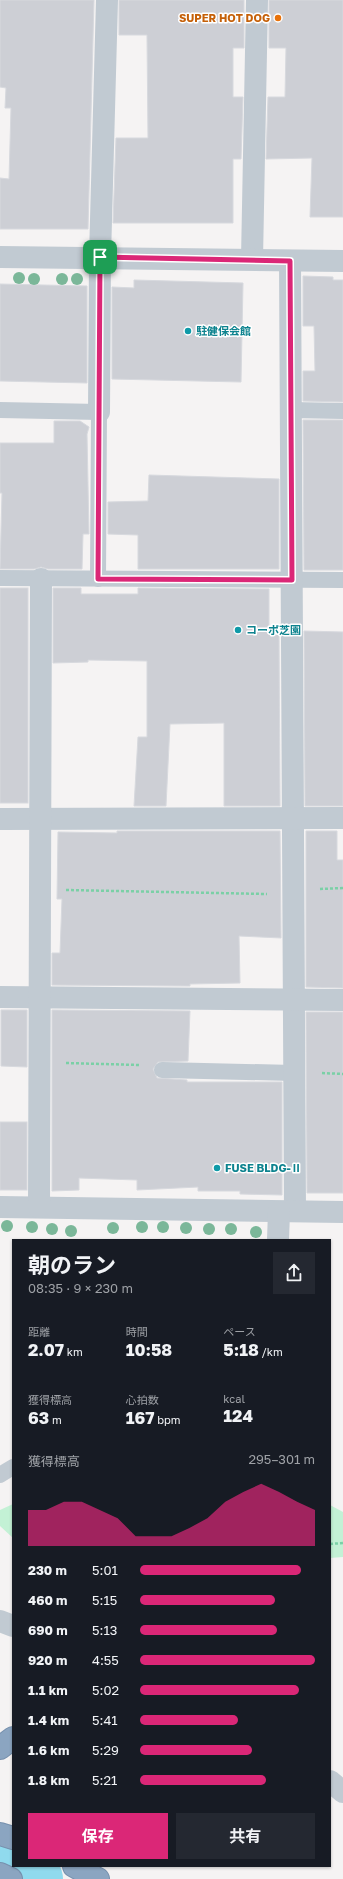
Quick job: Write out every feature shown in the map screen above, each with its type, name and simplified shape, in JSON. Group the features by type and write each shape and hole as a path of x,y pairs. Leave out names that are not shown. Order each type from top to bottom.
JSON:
{"highway":[{"path":"0,1748 12,1739"},
{"path":"0,1834 12,1838"},
{"path":"76,1867 98,1879"},
{"path":"0,1874 11,1879"}],"street":[{"path":"99,412 100,257 106,0"},
{"path":"252,259 257,0"},
{"path":"0,257 343,261"},
{"path":"278,1239 287,1211 294,1073 290,261"},
{"path":"39,1207 41,579"},
{"path":"0,819 343,818"},
{"path":"0,997 343,1000"},
{"path":"0,1207 343,1212"},
{"path":"0,1621 12,1626"},
{"path":"331,1782 343,1792"}],"lane":[{"path":"0,410 99,412 98,579"},
{"path":"291,410 343,411"},
{"path":"0,578 343,580"},
{"path":"162,1070 294,1073"},
{"path":"0,1474 12,1468"}],"path":[{"path":"40,890 293,894"},
{"path":"39,1062 133,1064 162,1070"},
{"path":"331,1544 343,1543"}],"green space":[{"path":"12,1504 12,1537 0,1526 0,1510"},
{"path":"331,1506 343,1512 343,1557 331,1558"}],"building":[{"path":"0,0 94,0 88,229 0,229 0,178 9,179 11,108 5,108 6,88 0,87"},
{"path":"119,0 244,0 244,48 233,48 233,97 243,97 241,159 233,159 233,223 113,223 116,138 148,138 147,35 119,35"},
{"path":"269,0 343,0 343,217 310,217 312,158 266,159 268,97 285,97 286,48 269,48"},
{"path":"303,276 333,277 333,280 343,280 343,402 303,401 303,371 315,371 314,326 303,326"},
{"name":"駐健保会館","path":"134,280 243,283 241,382 112,379 112,287 134,288"},
{"path":"0,284 87,286 87,383 0,381"},
{"path":"303,420 343,420 343,570 304,570"},
{"path":"54,421 80,421 89,427 87,434 89,534 83,534 82,569 48,569 41,567 34,569 0,569 2,493 0,493 0,443 54,443"},
{"path":"149,475 279,479 279,569 138,569 138,535 108,534 108,502 148,501"},
{"path":"0,588 28,588 28,803 0,803"},
{"path":"53,588 81,588 81,594 138,594 138,588 269,589 269,631 279,631 280,806 224,806 224,723 170,724 166,806 134,806 138,737 147,737 147,661 88,660 88,662 53,663"},
{"path":"304,631 343,632 343,806 305,806"},
{"path":"117,831 280,831 281,938 239,936 240,983 190,984 190,986 52,985 52,953 60,953 62,899 57,899 58,832 117,833"},
{"path":"306,831 337,831 337,860 343,860 343,988 306,987"},
{"path":"1,1010 27,1010 27,1067 1,1066"},
{"path":"52,1010 190,1011 188,1061 158,1062 153,1069 157,1078 187,1080 187,1082 282,1082 282,1195 240,1194 240,1191 198,1191 198,1187 137,1190 137,1180 79,1178 79,1190 52,1191"},
{"path":"306,1012 343,1012 343,1193 307,1193"},
{"path":"0,1122 27,1122 27,1190 0,1190"}],"waterway":[{"path":"0,1861 36,1879"}],"place":[{"name":"SUPER HOT DOG","path":"278,18"},
{"name":"駐健保会館","path":"188,331"},
{"name":"コーポ芝園","path":"238,630"},
{"name":"FUSE BLDG-Ⅱ","path":"217,1168"}],"route":[{"path":"100,257 290,261 292,580 98,579 100,257"}]}
